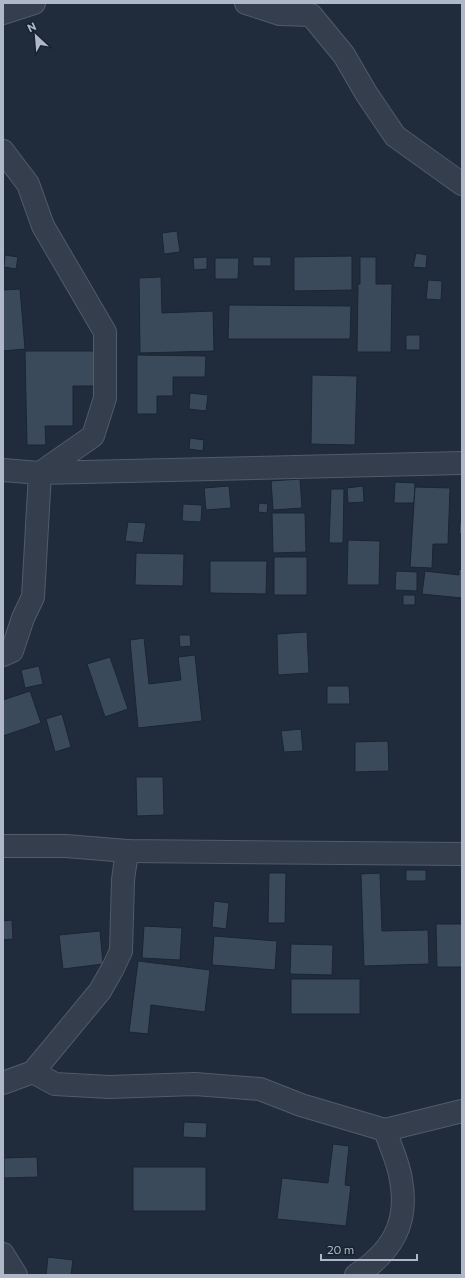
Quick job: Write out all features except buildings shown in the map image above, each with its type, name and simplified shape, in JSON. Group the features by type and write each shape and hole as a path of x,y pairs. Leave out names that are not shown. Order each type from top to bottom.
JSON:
{"street":[{"path":"3,14 34,3"},
{"path":"246,3 280,14 311,15 344,55 366,93 395,136 462,184"},
{"path":"3,151 28,184 43,226 105,332 105,398 93,436 40,473"},
{"path":"3,470 40,473 462,463"},
{"path":"3,655 12,651 23,618 33,597 40,473"},
{"path":"3,846 66,846 127,851 462,854"},
{"path":"3,1083 33,1072 100,990 121,951 123,880 127,851"},
{"path":"33,1072 55,1084 109,1087 195,1084 260,1089 301,1105 385,1130 462,1111"},
{"path":"356,1275 366,1269 392,1244 404,1212 401,1179 385,1130"},
{"path":"3,1254 16,1275"}]}
